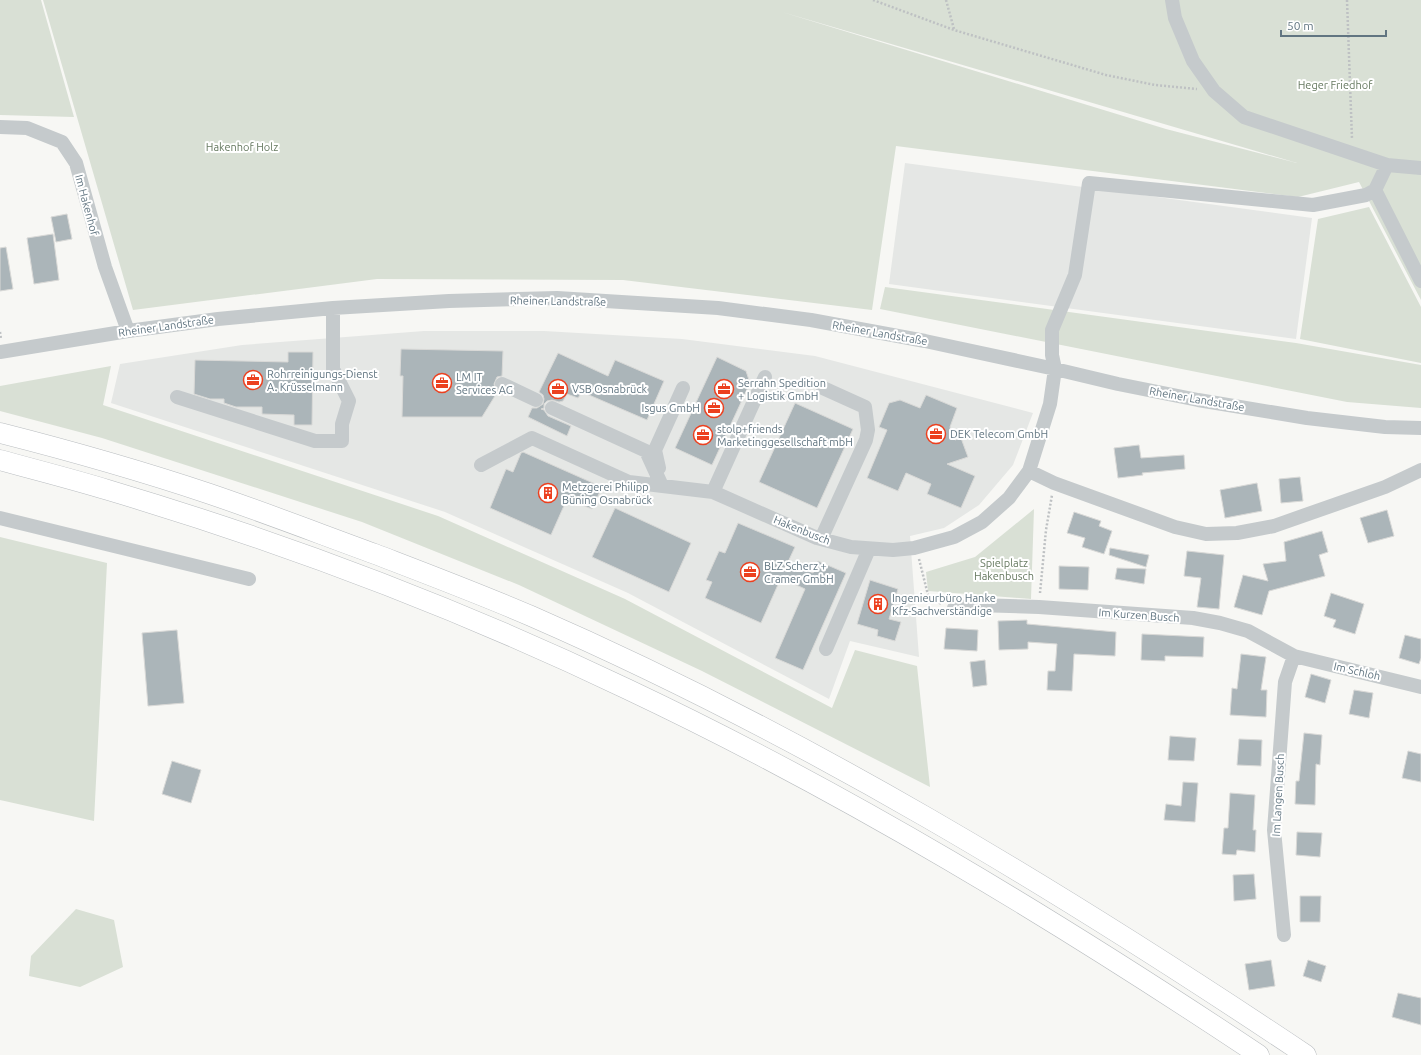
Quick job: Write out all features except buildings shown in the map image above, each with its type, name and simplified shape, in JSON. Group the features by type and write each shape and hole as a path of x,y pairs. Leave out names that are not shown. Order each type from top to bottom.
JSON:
{"highway":[{"path":"0,433 67,450 210,494 316,532 532,616 670,680 821,758 939,824 1098,920 1242,1012 1306,1055"},
{"path":"0,460 108,490 210,522 306,555 430,602 626,688 730,740 835,796 944,858 1073,935 1259,1055"}],"street":[{"path":"1172,0 1175,18 1193,61 1214,91 1244,117 1387,165 1421,168"},
{"name":"Im Hakenhof","path":"0,127 27,128 62,142 76,163 105,268 128,331"},
{"path":"1387,165 1375,190 1421,281"},
{"name":"Hakenbusch","path":"482,465 532,438 629,482 713,492 820,539 851,547 893,550 914,548 954,537 982,522 1009,498 1029,471 1050,404 1054,369 1052,355 1052,330 1075,275 1089,183 1313,205 1366,195 1375,190"},
{"name":"Rheiner Landstraße","path":"0,352 128,331 218,319 333,308 557,298 718,308 818,321 925,341 1118,384 1198,400 1308,418 1421,428"},
{"path":"177,397 315,441 342,441 342,424 349,401 333,369 333,308"},
{"path":"713,492 765,377"},
{"path":"502,384 536,400"},
{"path":"662,486 655,450 683,388"},
{"path":"820,539 866,440 868,430 865,407 823,388"},
{"path":"552,408 646,451 662,486"},
{"path":"1029,471 1054,483 1175,527 1206,534 1237,533 1274,526 1384,488 1421,470"},
{"path":"0,518 249,579"},
{"path":"826,649 869,549"},
{"name":"Im Kurzen Busch","path":"954,608 976,605 1039,607 1194,618 1220,623 1248,631 1294,656"},
{"name":"Im Schloh","path":"1294,656 1421,686"},
{"name":"Im Langen Busch","path":"1284,935 1274,830 1285,682 1294,656"}],"path":[{"path":"872,0 954,30 1106,75 1155,84 1214,91"},
{"path":"946,0 954,30"},
{"path":"1347,0 1352,154"},
{"path":"1039,607 1046,530 1054,483"},
{"path":"914,548 929,599 954,608"}],"shaded area":[{"path":"905,163 1312,218 1296,339 889,284"},
{"path":"424,331 544,331 682,339 815,356 1033,413 1013,465 979,505 944,528 910,536 919,657 850,641 829,699 628,593 445,512 111,403 120,364 242,345"}],"green space":[{"path":"0,0 41,0 74,117 0,115"},
{"name":"Hakenhof Holz","path":"43,0 1421,0 1421,300 1359,182 1298,197 896,146 872,310 623,280 377,279 133,310","holes":["782,12 1297,163 1166,129"]},
{"path":"1369,207 1421,307 1421,363 1300,339 1318,219"},
{"path":"885,287 1296,343 1421,365 1421,408 1347,402 880,309"},
{"path":"111,366 103,405 438,516 625,599 832,708 855,650 917,666 930,787 702,671 519,585 362,522 102,438 0,411 0,386"},
{"name":"Spielplatz Hakenbusch","path":"1034,509 1031,599 928,591 926,572 975,557"},
{"path":"0,537 107,563 94,821 0,800"},
{"path":"76,909 114,920 123,967 80,987 29,976 31,956"}],"place":[{"name":"Rohrreinigungs-Dienst A. Krüsselmann","path":"253,380"},
{"name":"LM IT Services AG","path":"442,383"},
{"name":"VSB Osnabrück","path":"558,389"},
{"name":"Serrahn Spedition + Logistik GmbH","path":"724,389"},
{"name":"Isgus GmbH","path":"714,408"},
{"name":"DEK Telecom GmbH","path":"936,434"},
{"name":"stolp+friends Marketinggesellschaft mbH","path":"703,435"},
{"name":"Metzgerei Philipp Büning Osnabrück","path":"548,493"},
{"name":"BLZ Scherz + Cramer GmbH","path":"750,572"},
{"name":"Ingenieurbüro Hanke Kfz-Sachverständige","path":"878,604"}],"park label":[{"name":"Heger Friedhof","path":"1335,85"}]}
